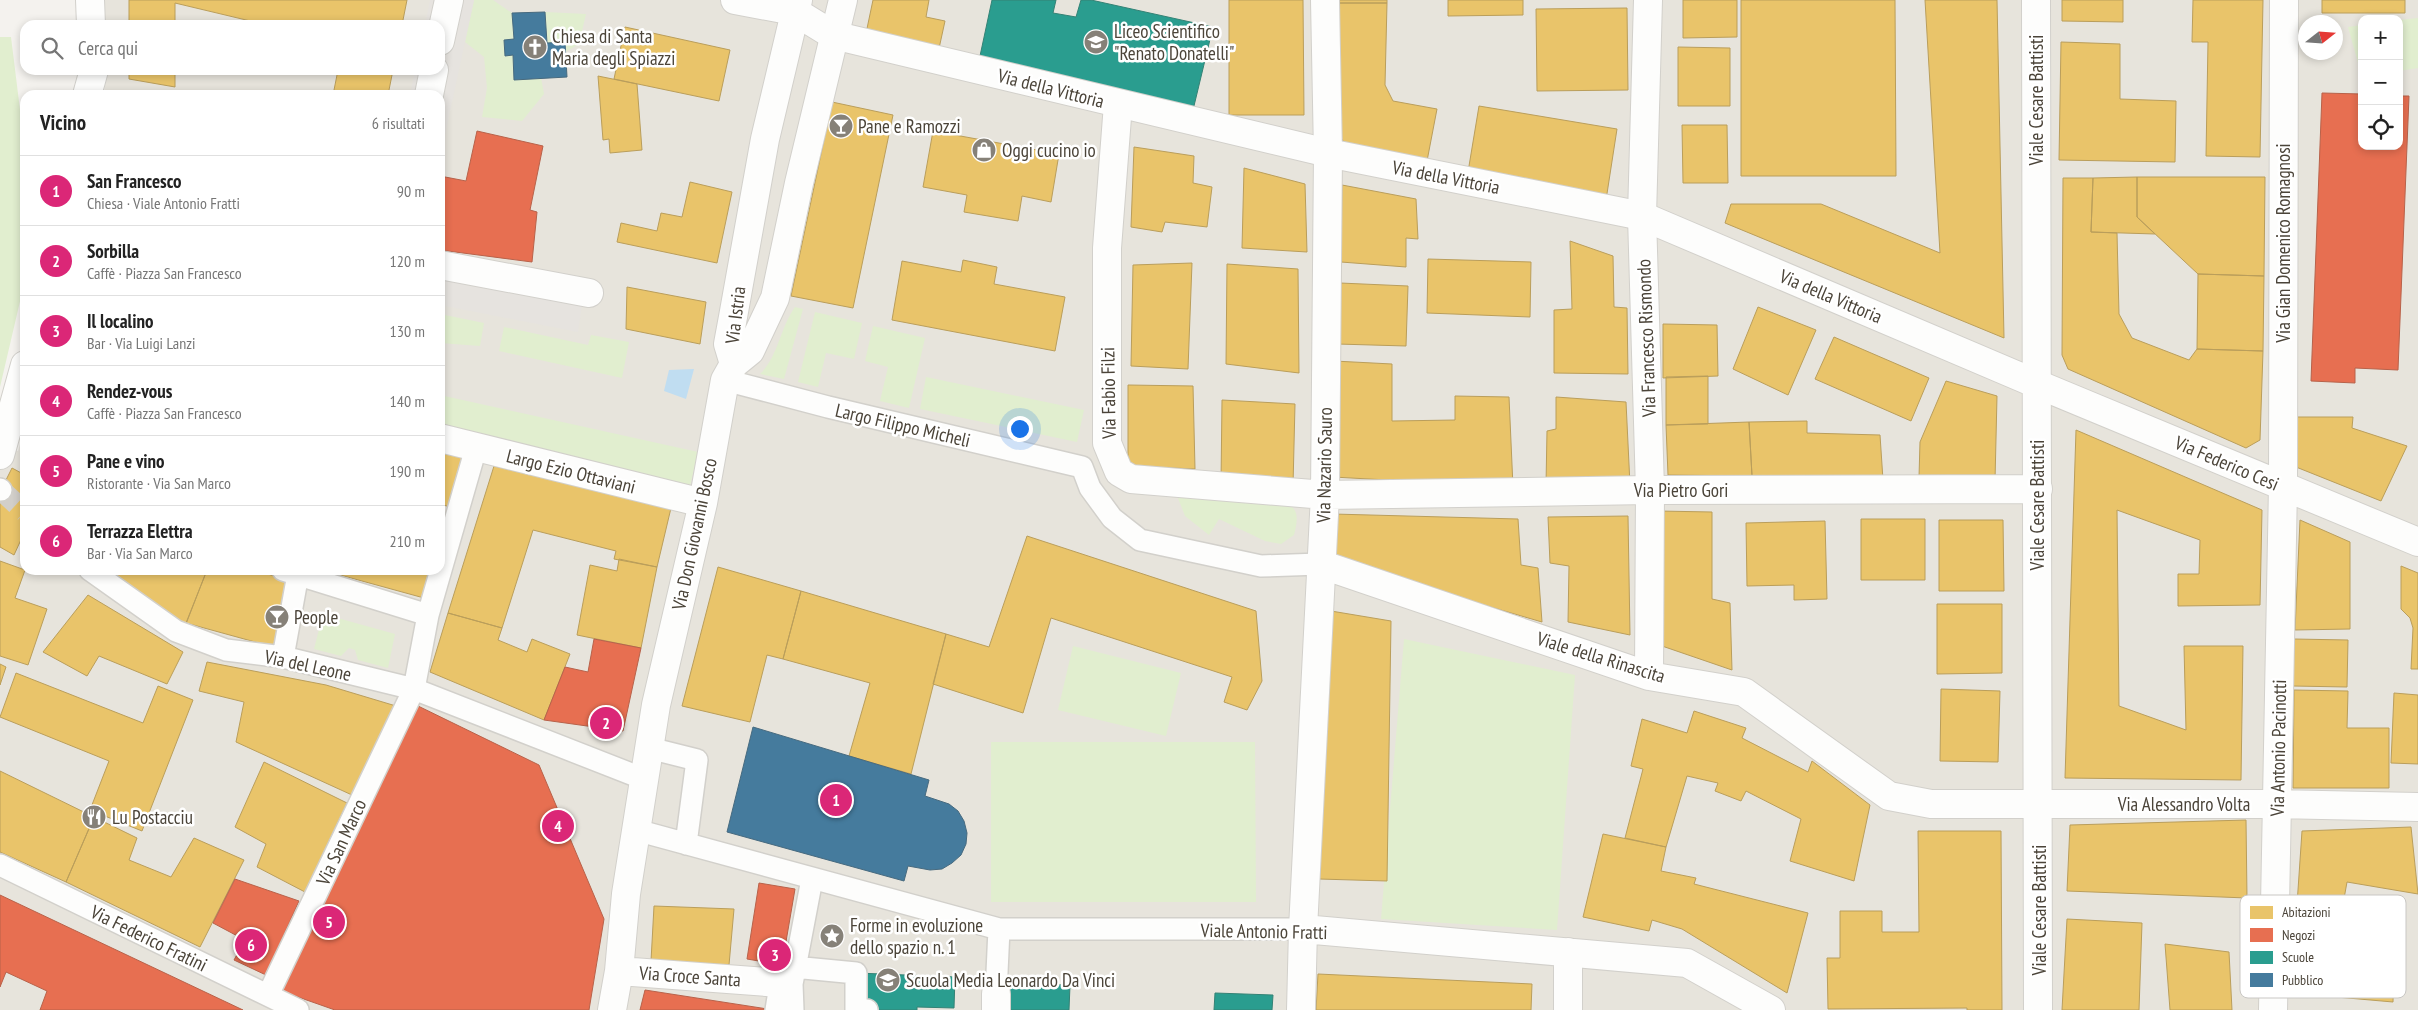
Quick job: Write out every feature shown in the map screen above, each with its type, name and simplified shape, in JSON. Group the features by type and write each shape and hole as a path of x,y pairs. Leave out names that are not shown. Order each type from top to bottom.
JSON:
{"street":[{"path":"90,0 91,20"},
{"path":"445,20 449,0"},
{"path":"735,0 796,6"},
{"name":"Via Istria","path":"730,372 750,351 775,298 833,35 843,0"},
{"name":"Via Nazario Sauro","path":"1301,1010 1320,564 1325,495 1328,154 1325,0"},
{"name":"Via Francesco Rismondo","path":"1648,0 1642,216 1650,490 1648,676"},
{"name":"Viale Cesare Battisti","path":"2036,0 2038,1010"},
{"name":"Via Gian Domenico Romagnosi","path":"2283,486 2284,0"},
{"name":"Via della Vittoria","path":"796,6 833,35 1328,154 1642,216 2037,384"},
{"name":"Via Istria","path":"730,372 728,344 765,139 796,6"},
{"path":"88,90 93,75"},
{"path":"430,90 433,75"},
{"name":"Via Fabio Filzi","path":"1118,104 1107,248 1107,443 1120,472"},
{"path":"445,266 589,293"},
{"name":"Largo Filippo Micheli","path":"730,372 828,408 1082,467 1120,472"},
{"name":"Via Don Giovanni Bosco","path":"612,1010 619,971 626,894 656,705 703,503 730,372"},
{"path":"2,443 20,382"},
{"name":"Via Federico Cesi","path":"2037,384 2418,542"},
{"name":"Largo Ezio Ottaviani","path":"445,439 703,503"},
{"name":"Via San Marco","path":"445,556 476,448"},
{"path":"1082,467 1090,488 1112,518 1140,540 1261,566 1320,564"},
{"path":"1120,472 1131,479 1325,495"},
{"name":"Via Antonio Pacinotti","path":"2275,895 2283,486"},
{"name":"Via Pietro Gori","path":"1325,495 1650,490 2038,489"},
{"name":"Viale della Rinascita","path":"1320,564 1648,676 1744,692 1890,796 1931,804 2039,805"},
{"name":"Via del Leone","path":"97,575 176,631 226,650 283,657 414,689 644,779"},
{"path":"283,657 290,575"},
{"path":"300,575 428,615"},
{"name":"Via San Marco","path":"268,996 414,689 428,615 439,575"},
{"path":"649,748 697,760 686,844"},
{"name":"Via Alessandro Volta","path":"2039,805 2277,804 2418,807"},
{"name":"Viale Antonio Fratti","path":"636,830 751,863 999,929 1303,929 1687,963 1771,1010"},
{"name":"Via Federico Fratini","path":"0,865 298,1010"},
{"path":"776,1010 789,978 812,879"},
{"path":"996,1002 999,929"},
{"path":"1568,952 1568,1010"},
{"name":"Via Croce Santa","path":"619,971 789,978"},
{"path":"789,978 856,973 856,1010 867,1010"},
{"path":"789,978 793,1010"}],"shaded area":[{"path":"101,0 2418,0 2418,1010 0,1010 0,446 18,451 20,444 20,575 445,575 445,90 104,90 106,75 445,75 445,20 103,20"},
{"path":"430,0 474,0 445,135 445,90 411,90 414,75 445,75 445,20 426,20"},
{"path":"445,253 586,279 578,332 445,306"}],"green space":[{"path":"474,0 493,0 512,13 514,39 504,40 505,55 513,55 514,79 541,78 544,94 522,121 482,117 487,88 484,57 465,42"},
{"path":"545,12 586,14 579,44 565,52 565,42 547,43"},
{"path":"2418,18 2418,68 2403,70 2403,60 2403,20"},
{"path":"2358,26 2358,63 2348,27"},
{"path":"0,37 11,37 20,110 20,301 0,387"},
{"path":"795,307 803,309 784,379 760,374 771,359"},
{"path":"815,312 862,323 854,359 826,353 818,387 798,382"},
{"path":"445,315 484,323 480,346 445,343"},
{"path":"873,326 925,338 909,408 880,401 888,367 865,361"},
{"path":"504,327 588,345 591,335 629,342 622,378 499,351"},
{"path":"926,377 1084,410 1077,442 920,409"},
{"path":"445,396 698,452 690,486 445,429"},
{"path":"1176,493 1213,500 1270,500 1280,502 1294,509 1297,522 1294,535 1281,544 1265,541 1219,519 1209,535 1185,516"},
{"path":"323,614 395,634 388,668 358,660 355,650 349,648 341,656 314,649"},
{"path":"1404,639 1575,675 1557,930 1381,919"},
{"path":"1073,646 1181,673 1166,736 1058,710"},
{"path":"991,742 1255,742 1256,902 991,902"}],"water":[{"path":"694,369 686,399 664,391 669,370"}],"building: Abitazioni":[{"path":"129,0 407,0 403,20 246,20 175,3 175,20 129,20"},
{"path":"873,0 929,0 926,17 945,21 938,53 865,38"},
{"path":"1229,0 1303,0 1304,115 1229,115"},
{"path":"1337,0 1387,0 1387,3 1337,3"},
{"path":"1448,0 1523,0 1523,15 1448,16"},
{"path":"1683,0 1737,0 1737,37 1683,38"},
{"path":"1741,0 1895,0 1896,176 1741,176"},
{"path":"1925,0 1997,0 2004,338 1725,223 1731,204 1821,204 1940,253"},
{"path":"2062,0 2123,0 2123,22 2062,21"},
{"path":"2193,0 2263,0 2260,157 2206,156 2208,42 2192,42"},
{"path":"2322,0 2405,0 2405,13 2322,13"},
{"path":"1337,3 1387,3 1385,85 1393,101 1437,109 1427,161 1347,147 1336,130"},
{"path":"1627,8 1628,90 1537,91 1536,9"},
{"path":"625,27 730,50 719,101 614,79"},
{"path":"2061,42 2120,44 2120,99 2176,101 2175,162 2059,160"},
{"path":"1678,47 1730,48 1730,106 1678,106"},
{"path":"129,75 175,75 175,87 129,79"},
{"path":"337,75 392,75 389,90 334,90"},
{"path":"598,76 637,84 642,150 610,153 609,139 603,140"},
{"path":"832,102 893,115 853,308 791,296"},
{"path":"1479,106 1617,129 1606,200 1467,178"},
{"path":"1682,125 1727,125 1728,183 1683,183"},
{"path":"933,131 1059,154 1051,202 1022,196 1018,221 964,212 967,195 923,187"},
{"path":"1134,147 1194,156 1193,183 1212,187 1207,227 1165,222 1162,232 1131,227"},
{"path":"1244,168 1305,184 1307,252 1242,248"},
{"path":"2137,177 2265,177 2264,276 2198,274 2137,217"},
{"path":"2137,177 2137,217 2155,234 2091,232 2093,178"},
{"path":"2063,178 2093,178 2091,232 2117,233 2119,314 2132,338 2189,360 2197,349 2263,351 2260,440 2246,448 2068,369 2062,355"},
{"path":"690,182 732,192 717,263 617,242 621,223 657,231 661,213 682,217"},
{"path":"1342,185 1416,199 1418,239 1406,238 1406,267 1341,262"},
{"path":"1570,241 1613,256 1614,307 1627,308 1628,374 1554,373 1554,310 1572,309"},
{"path":"1428,259 1531,262 1530,317 1427,313"},
{"path":"963,260 997,267 994,284 1065,297 1055,351 892,320 902,261 961,272"},
{"path":"1192,263 1188,369 1131,366 1133,265"},
{"path":"1227,264 1298,269 1299,373 1226,364"},
{"path":"2198,274 2264,276 2263,351 2197,349"},
{"path":"1340,283 1408,286 1406,346 1337,344"},
{"path":"627,287 706,302 700,344 626,329"},
{"path":"1758,307 1816,330 1788,395 1733,369"},
{"path":"1663,324 1717,325 1718,376 1663,378"},
{"path":"1834,337 1929,378 1911,421 1815,379"},
{"path":"1334,361 1392,364 1392,421 1455,420 1455,396 1509,397 1513,487 1333,477"},
{"path":"1708,376 1708,424 1666,425 1666,377"},
{"path":"1946,381 1997,396 1995,481 1919,477 1920,442"},
{"path":"1128,385 1193,386 1195,469 1128,466"},
{"path":"1556,397 1626,402 1630,485 1546,485 1547,431 1556,429"},
{"path":"1222,400 1295,404 1293,486 1221,483"},
{"path":"2297,417 2353,417 2352,428 2407,446 2381,501 2296,467"},
{"path":"1807,421 1807,433 1880,435 1883,480 1752,476 1749,422"},
{"path":"1749,422 1752,476 1668,475 1666,425"},
{"path":"2076,430 2262,510 2260,605 2178,606 2178,574 2199,574 2200,540 2117,510 2119,706 2186,730 2184,646 2243,646 2241,780 2065,778"},
{"path":"445,449 464,454 450,507 445,506"},
{"path":"494,466 671,508 657,567 614,559 616,551 533,530 502,628 448,613"},
{"path":"12,468 20,472 20,542 14,555 0,547 0,492"},
{"path":"1658,511 1712,512 1712,599 1730,603 1732,670 1662,646"},
{"path":"1333,514 1518,519 1521,565 1538,568 1542,622 1336,562"},
{"path":"1628,516 1630,635 1568,622 1569,566 1550,563 1548,517"},
{"path":"1861,519 1925,519 1925,580 1861,580"},
{"path":"1939,520 2003,520 2004,591 1939,591"},
{"path":"2300,520 2350,542 2350,629 2295,630"},
{"path":"1825,521 1827,599 1794,600 1794,585 1747,586 1746,523"},
{"path":"1027,536 1256,611 1262,681 1247,710 1224,702 1232,677 1051,618 1023,713 933,684 946,634 989,647"},
{"path":"619,559 657,567 641,648 577,635 590,565 617,571"},
{"path":"0,561 20,568 20,575 23,575 15,598 47,609 28,665 0,656"},
{"path":"2401,566 2418,573 2418,669 2411,669 2413,628 2410,618 2401,609"},
{"path":"718,567 801,591 783,659 767,655 750,722 682,706"},
{"path":"114,575 205,575 184,629"},
{"path":"205,575 271,575 290,581 277,648 186,623"},
{"path":"340,575 430,575 424,598"},
{"path":"801,591 946,634 911,774 849,756 870,683 783,659"},
{"path":"88,595 183,652 167,684 99,656 87,676 43,652"},
{"path":"1937,604 2002,604 2002,673 1937,674"},
{"path":"1325,610 1391,621 1387,881 1319,879"},
{"path":"448,613 502,628 498,640 527,652 532,639 570,654 544,720 430,672"},
{"path":"2294,639 2348,640 2347,687 2293,686"},
{"path":"207,662 326,685 396,706 352,795 236,742 244,702 199,691"},
{"path":"0,664 6,667 0,685"},
{"path":"16,673 143,723 158,686 193,700 142,831 90,810 109,761 0,717"},
{"path":"1941,689 2000,691 1998,762 1940,761"},
{"path":"2294,690 2348,691 2347,728 2389,728 2389,788 2293,788"},
{"path":"2394,693 2418,695 2418,764 2391,763"},
{"path":"1694,711 1746,728 1742,738 1808,772 1812,761 1870,805 1854,881 1790,861 1801,819 1746,791 1741,801 1715,791 1718,783 1687,776 1666,847 1625,838 1643,769 1631,766 1642,719 1687,733"},
{"path":"264,762 347,803 305,892 257,867 266,844 235,827"},
{"path":"0,771 94,817 66,882 0,852"},
{"path":"94,817 137,838 129,860 171,877 194,838 244,860 200,947 66,882"},
{"path":"2246,820 2247,895 2240,895 2240,898 2067,891 2070,825"},
{"path":"2411,827 2418,894 2347,882 2345,895 2298,895 2302,831"},
{"path":"1918,831 2001,831 2002,1010 1967,1010 1967,1008 1828,1009 1827,958 1840,958 1840,911 1882,911 1882,932 1919,932"},
{"path":"1603,834 1666,847 1661,871 1696,878 1694,884 1808,913 1787,993 1682,929 1652,920 1649,931 1583,917"},
{"path":"654,906 734,909 729,965 651,961"},
{"path":"2067,919 2142,923 2139,1010 2062,1010"},
{"path":"2165,944 2229,952 2232,1010 2170,1010"},
{"path":"1318,974 1532,984 1531,1010 1316,1010"},
{"path":"2348,998 2393,998 2393,1002"}],"building: Negozi":[{"path":"2322,93 2358,94 2358,150 2403,150 2403,96 2409,96 2398,370 2355,368 2355,383 2311,381"},
{"path":"477,131 543,146 530,210 537,212 532,262 445,251 445,177 466,181"},
{"path":"594,639 641,648 623,731 544,720 565,667 588,672"},
{"path":"416,705 539,765 604,919 589,1010 335,1010 281,991"},
{"path":"235,879 299,901 266,975 234,960 245,940 213,923"},
{"path":"759,883 795,889 782,965 747,959"},
{"path":"0,895 243,1010 40,1010 47,991 6,972 0,987"},
{"path":"645,990 774,1010 640,1010"}],"building: Scuole":[{"name":"Liceo Scientifico \"Renato Donatelli\"","path":"992,0 1056,0 1053,13 1076,17 1081,0 1091,0 1213,27 1193,110 980,56"},
{"path":"857,973 955,977 954,1008 917,1007 917,1010 869,1010"},
{"path":"1009,983 1070,985 1069,1010 1008,1010"},
{"path":"1215,993 1273,995 1272,1010 1214,1010"}],"building: Pubblico":[{"name":"Chiesa di Santa Maria degli Spiazzi","path":"545,12 547,43 565,42 567,77 514,80 513,55 505,56 504,40 514,39 512,13"},
{"path":"753,727 929,780 925,796 949,804 958,811 964,821 967,833 966,844 961,855 942,869 930,870 908,866 904,881 727,832"}],"tunnel":[{"path":"1,490 20,507"}],"place":[{"name":"Liceo Scientifico \"Renato Donatelli\"","path":"1096,42"},
{"name":"Chiesa di Santa Maria degli Spiazzi","path":"535,47"},
{"name":"Pane e Ramozzi","path":"841,126"},
{"name":"Oggi cucino io","path":"984,150"},
{"name":"People","path":"277,617"},
{"name":"Sorbilla","path":"606,723"},
{"name":"San Francesco","path":"836,800"},
{"name":"Lu Postacciu","path":"94,817"},
{"name":"Rendez-vous","path":"558,826"},
{"name":"Pane e vino","path":"329,922"},
{"name":"Forme in evoluzione dello spazio n. 1","path":"832,936"},
{"name":"Terrazza Elettra","path":"251,945"},
{"name":"Il localino","path":"775,955"},
{"name":"Scuola Media Leonardo Da Vinci","path":"888,980"}]}
